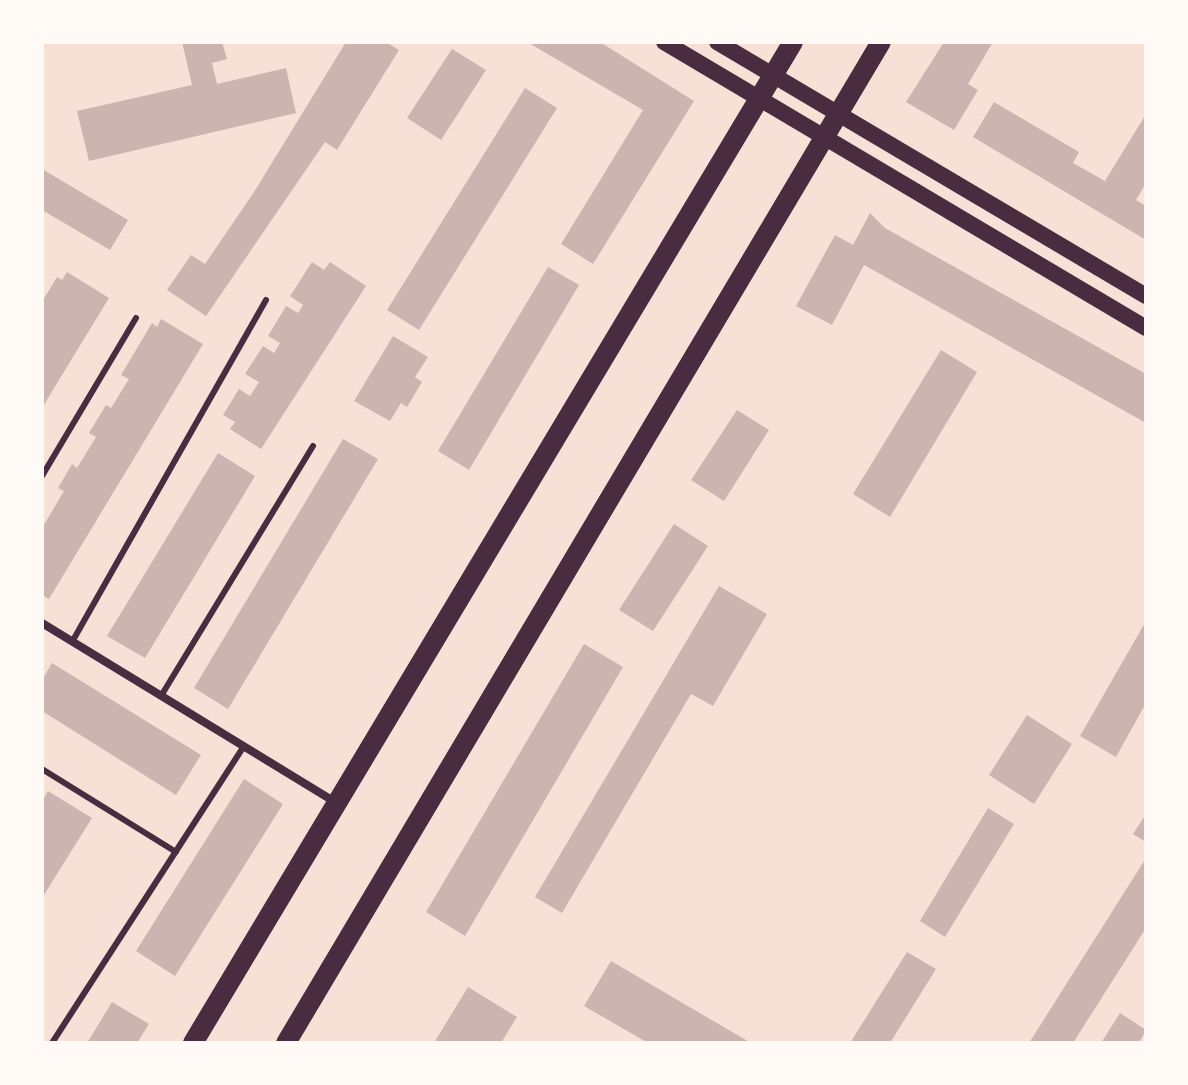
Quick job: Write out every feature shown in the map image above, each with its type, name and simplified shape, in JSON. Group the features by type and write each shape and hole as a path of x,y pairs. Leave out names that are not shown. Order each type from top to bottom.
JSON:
{"main road":[{"path":"664,42 1146,328"},
{"path":"717,42 1146,296"},
{"path":"193,1043 793,42"},
{"path":"286,1043 881,42"}],"street":[{"path":"42,623 337,803"}],"lane":[{"path":"72,642 266,300"},
{"path":"42,476 136,318"},
{"path":"161,696 313,446"},
{"path":"52,1043 244,746"},
{"path":"42,769 176,852"}],"building":[{"path":"182,42 222,42 227,59 212,63 217,84 286,68 296,113 89,161 77,111 192,85"},
{"path":"346,42 386,42 399,50 337,150 325,142 206,316 167,290 191,255 205,264 254,192"},
{"path":"527,42 600,42 694,101 593,264 561,244 643,110"},
{"path":"944,42 993,42 968,84 978,90 954,130 906,102"},
{"path":"452,49 486,70 441,140 407,118"},
{"path":"525,88 557,108 419,330 387,310"},
{"path":"994,102 1079,152 1073,163 1105,181 1146,114 1146,183 1136,200 1146,206 1146,240 973,137"},
{"path":"42,169 128,220 110,250 42,210"},
{"path":"870,213 885,228 1146,374 1146,423 864,265 832,325 796,306 835,235 853,245"},
{"path":"312,262 324,270 330,262 366,286 261,449 230,429 235,422 223,415 239,389 250,396 259,382 245,374 263,346 274,353 280,343 268,336 286,306 298,313 303,305 290,296"},
{"path":"548,267 579,285 469,470 438,451"},
{"path":"67,272 109,298 42,408 42,302 57,277 62,280"},
{"path":"161,319 203,344 49,599 42,595 42,528 64,491 58,488 72,464 77,468 96,437 89,433 106,405 111,408 129,379 121,375 152,323 157,327"},
{"path":"393,336 428,357 415,377 422,382 407,407 401,403 390,421 354,401"},
{"path":"941,350 977,372 890,517 853,494"},
{"path":"737,410 769,430 724,501 691,480"},
{"path":"343,439 378,459 228,709 194,688"},
{"path":"218,453 255,476 145,658 107,636"},
{"path":"674,524 708,546 653,631 619,610"},
{"path":"719,586 767,614 713,706 691,694 562,913 535,897"},
{"path":"1146,621 1146,703 1116,757 1080,736"},
{"path":"584,644 623,667 465,936 426,912"},
{"path":"52,663 201,755 176,795 42,711 42,680"},
{"path":"1027,715 1072,744 1034,804 989,775"},
{"path":"244,779 283,804 175,976 136,951"},
{"path":"48,791 92,818 42,898 42,801"},
{"path":"988,808 1014,824 945,937 920,921"},
{"path":"1146,814 1146,842 1133,834"},
{"path":"1146,858 1146,928 1073,1043 1029,1043"},
{"path":"907,952 936,969 890,1043 850,1043"},
{"path":"611,961 751,1043 648,1043 584,1006"},
{"path":"468,987 517,1017 501,1043 434,1043"},
{"path":"112,1002 149,1024 137,1043 87,1043"},
{"path":"1120,1013 1146,1030 1139,1043 1101,1043"}]}
